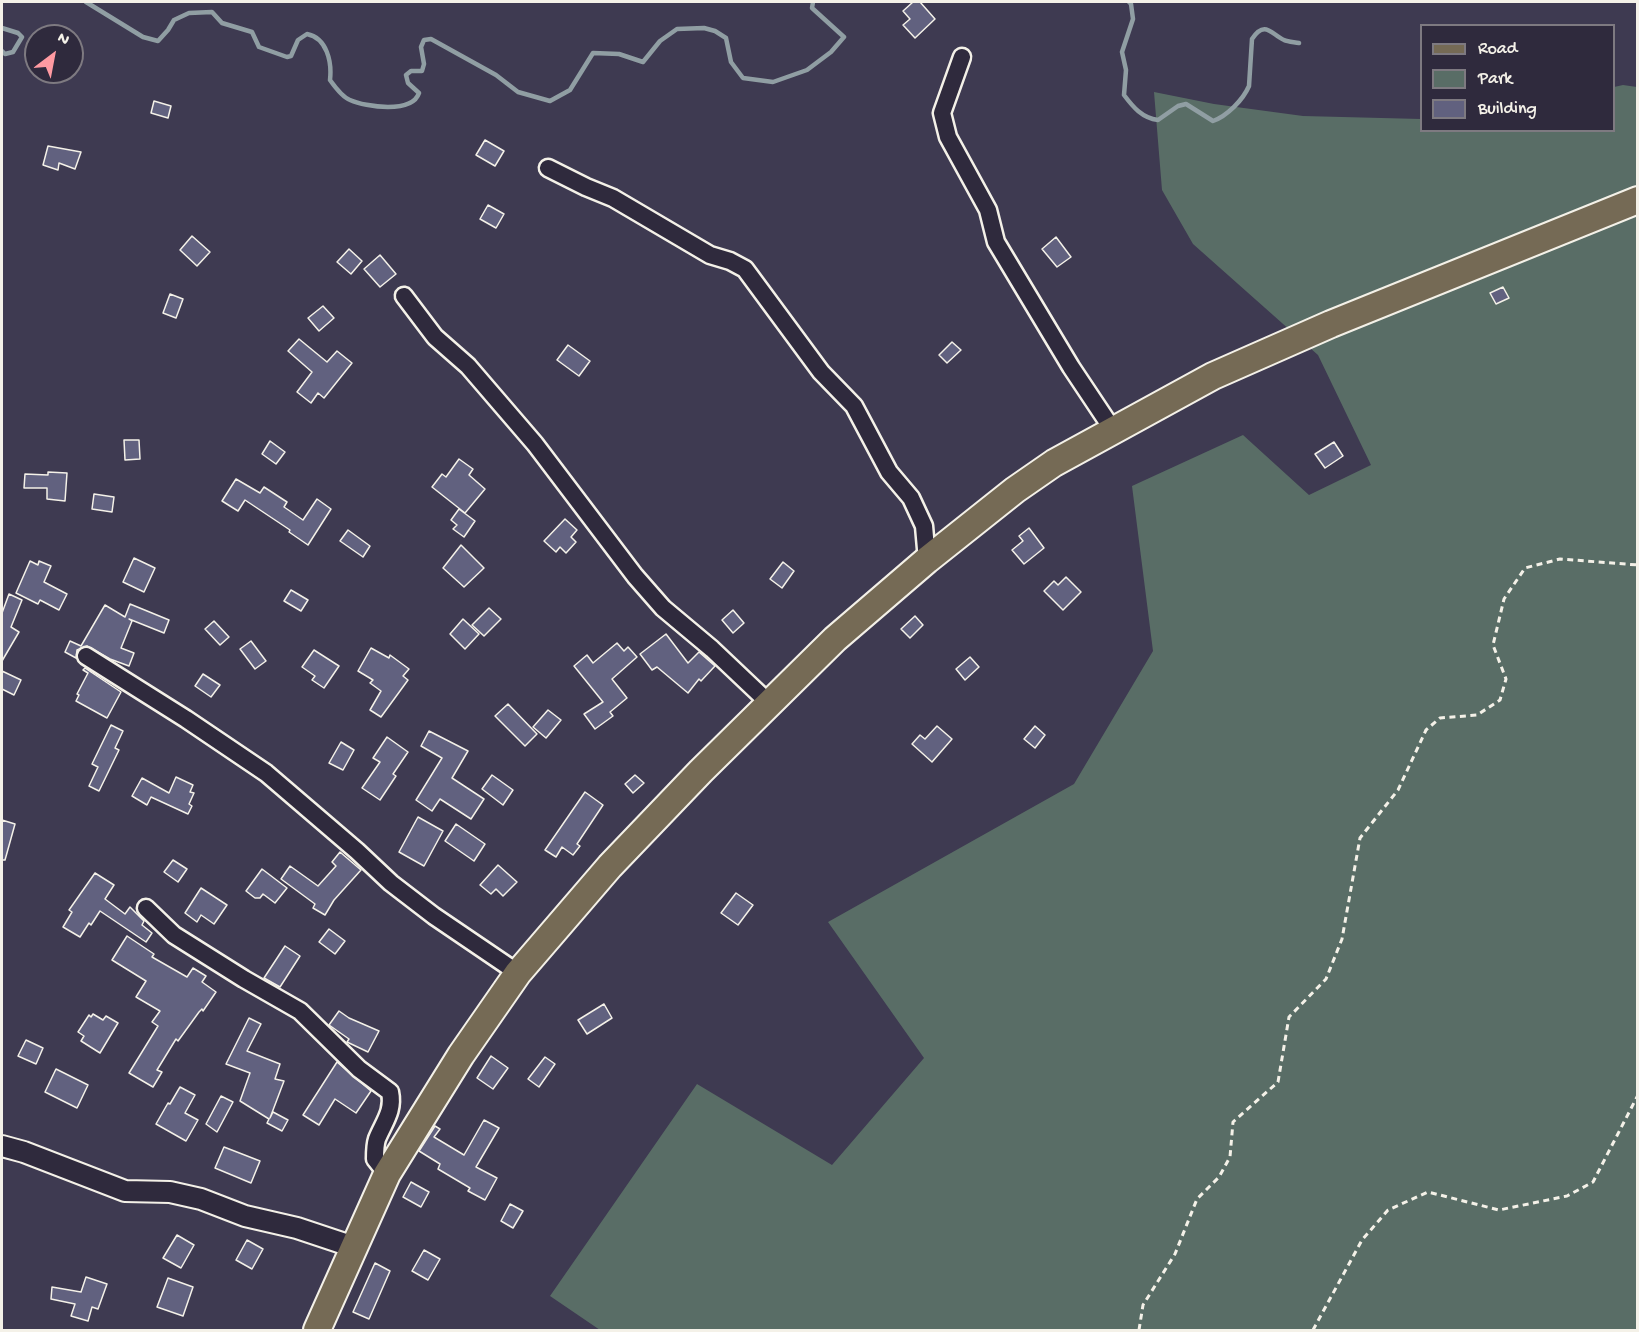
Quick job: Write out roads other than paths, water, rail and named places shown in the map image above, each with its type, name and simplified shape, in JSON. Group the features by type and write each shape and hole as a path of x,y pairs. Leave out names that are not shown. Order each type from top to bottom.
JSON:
{"main road":[{"path":"317,1330 387,1174 461,1054 518,973 610,866 769,703 835,639 927,560 1015,490 1054,463 1213,376 1331,324 1638,200"}],"street":[{"path":"962,57 942,113 948,137 988,210 996,242 1071,367 1113,430"},
{"path":"548,168 613,198 710,255 730,261 745,269 821,372 854,406 889,472 911,498 924,526 927,560"},
{"path":"404,296 435,338 468,366 535,444 635,576 663,608 712,649 769,703"},
{"path":"86,656 266,773 391,883 518,973"},
{"path":"146,908 174,935 243,979 300,1011 359,1069 390,1092 393,1103 376,1141 375,1159 387,1174"},
{"path":"2,1146 24,1152 125,1191 170,1192 201,1199 244,1216 297,1228 354,1247"}],"waterway":[{"path":"86,2 143,37 158,41 174,20 189,13 212,12 222,23 252,32 259,47 287,57 291,56 298,40 307,34 314,36 327,52 330,80 341,94 357,103 388,107 408,104 415,100 419,93 408,83 406,75 411,71 422,71 424,64 421,47 424,40 431,39 496,75 518,92 550,101 570,90 593,53 619,54 643,62 660,41 677,29 704,28 715,31 726,38 731,62 743,78 773,82 807,70 831,52 844,37 812,8 813,2"},
{"path":"1129,2 1133,19 1122,52 1126,70 1124,95 1138,111 1152,119 1158,120 1178,106 1186,104 1213,121 1218,119 1234,107 1249,86 1252,39 1257,33 1265,29 1286,41 1299,43"},
{"path":"2,28 18,33 22,37 13,52 5,54 2,51"}]}
